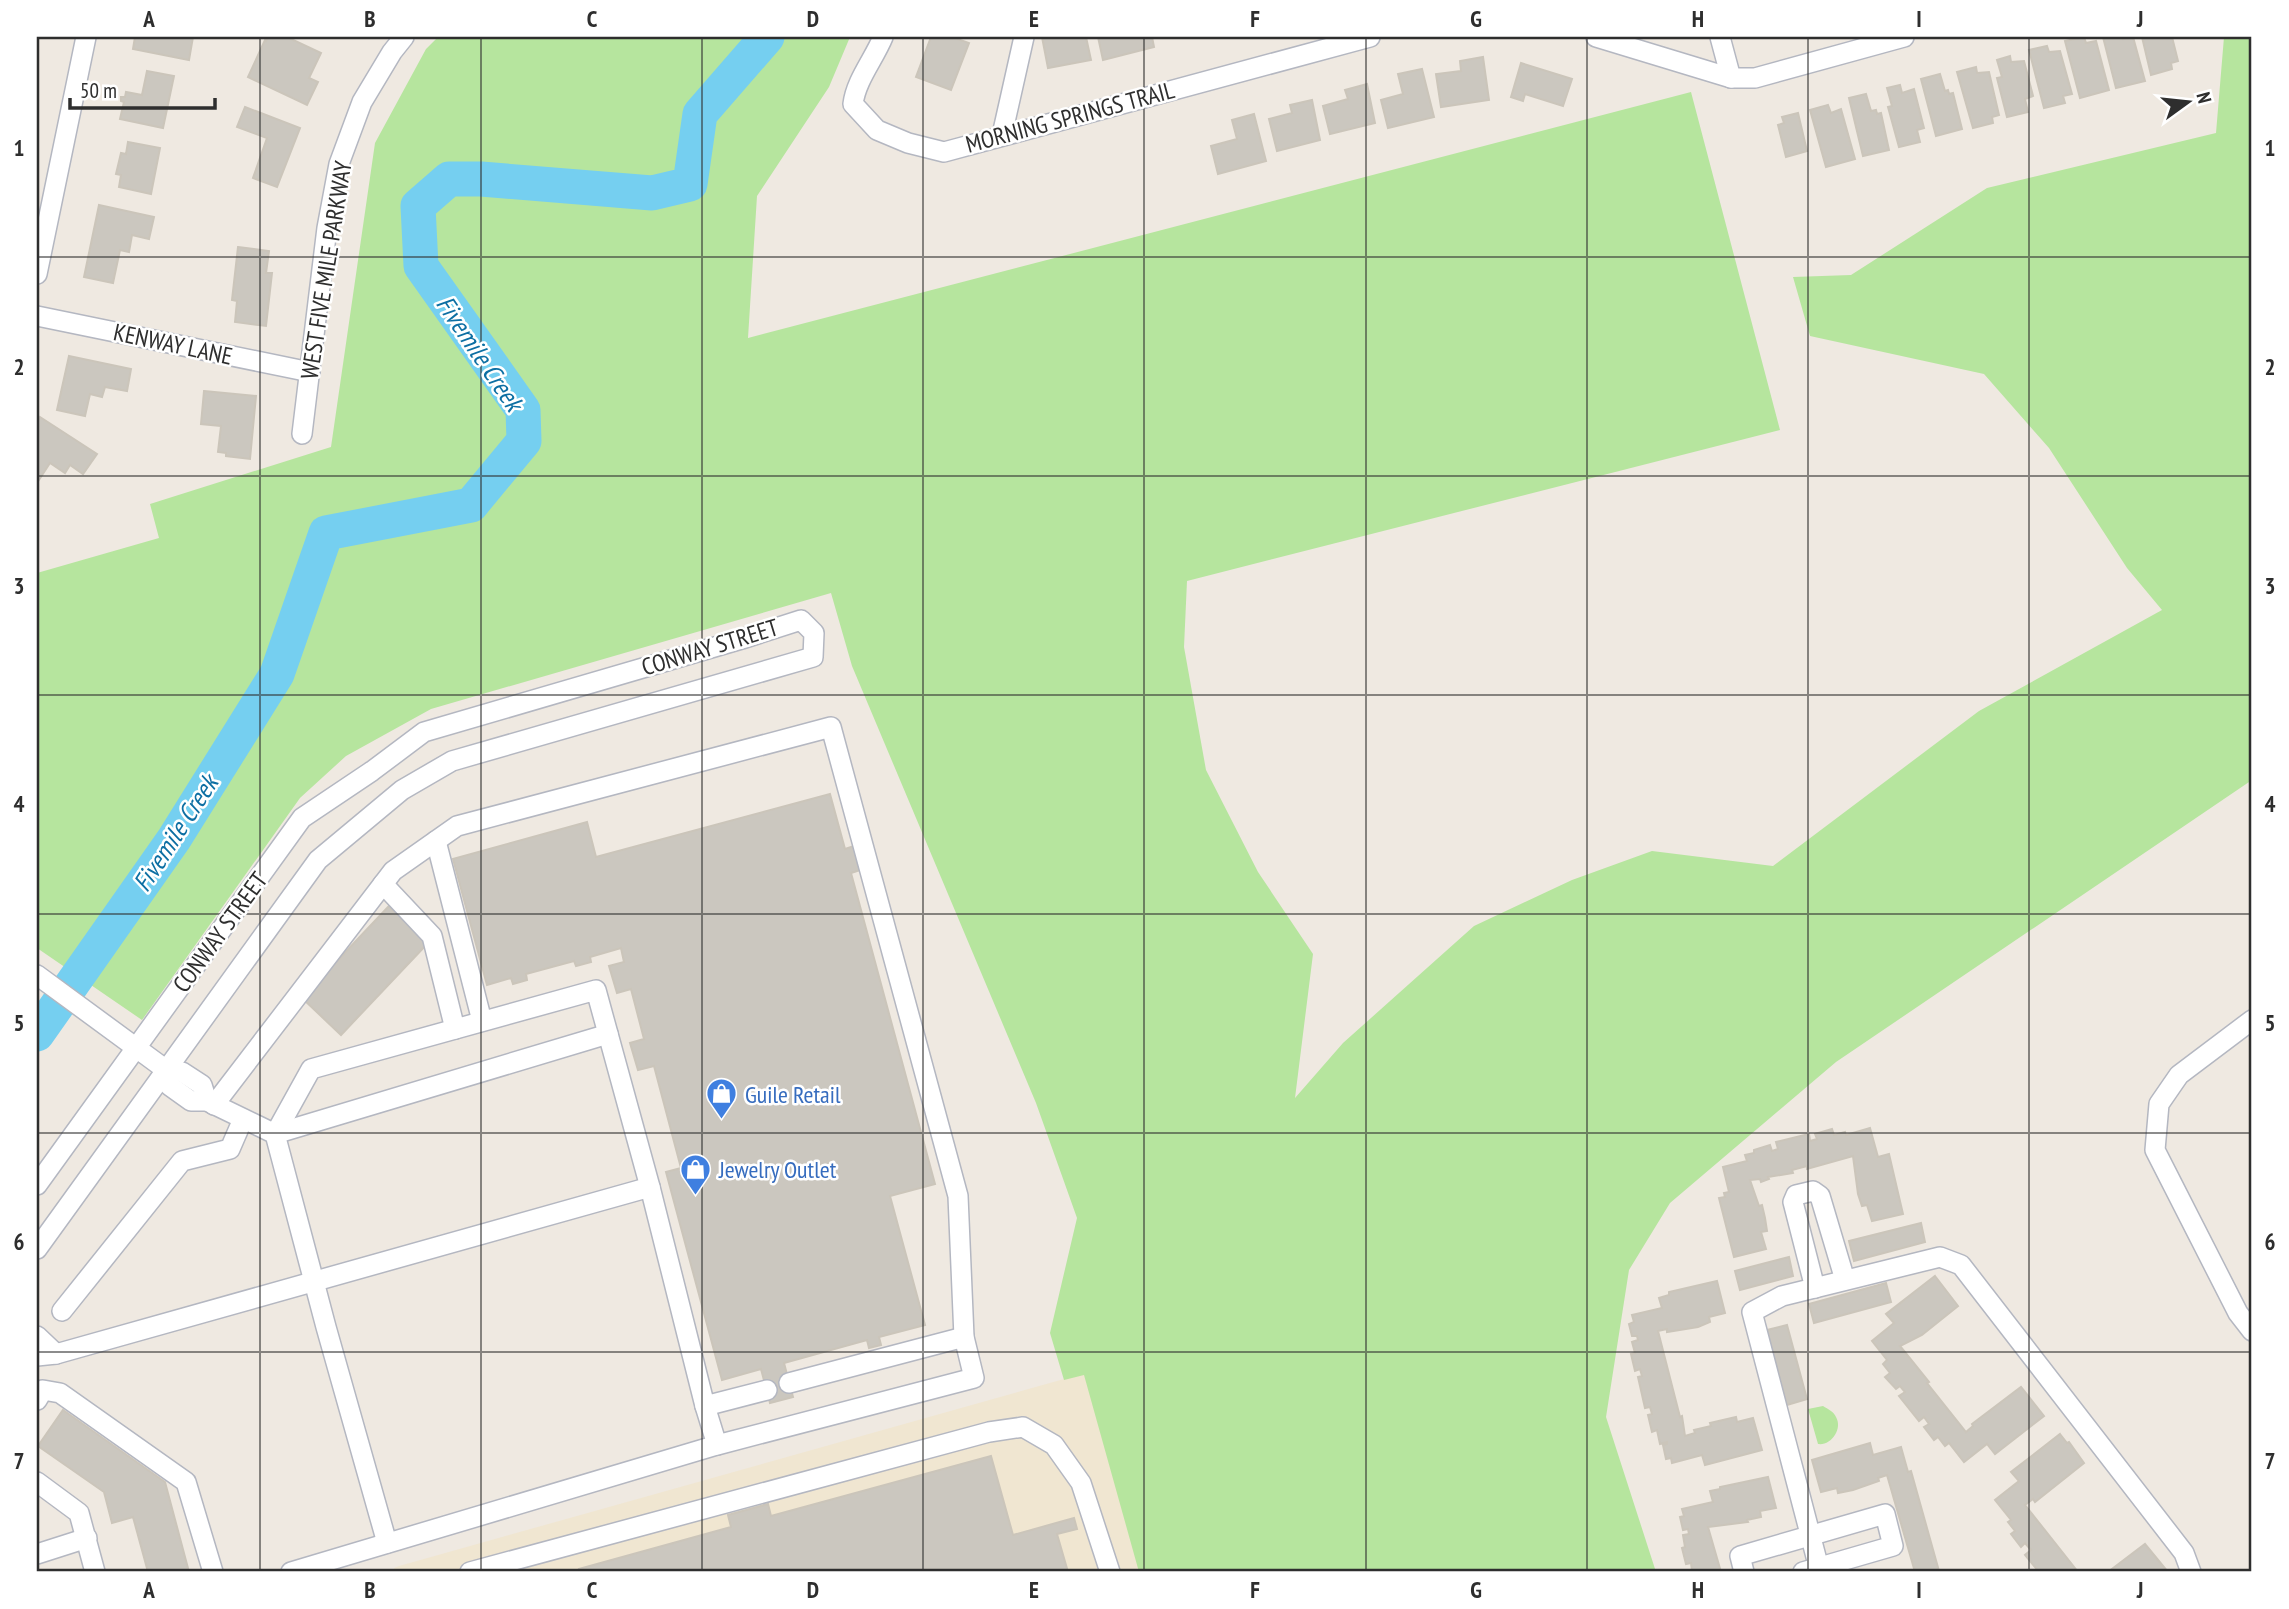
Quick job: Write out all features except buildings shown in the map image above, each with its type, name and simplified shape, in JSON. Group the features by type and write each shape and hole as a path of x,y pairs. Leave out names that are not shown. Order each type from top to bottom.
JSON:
{"street":[{"path":"37,274 86,37"},
{"name":"WEST FIVE MILE PARKWAY","path":"302,434 327,228 339,164 362,102 404,37"},
{"name":"MORNING SPRINGS TRAIL","path":"883,37 855,91 853,104 877,130 908,143 944,152 1368,37"},
{"path":"1002,135 1024,37"},
{"path":"1596,37 1731,78 1755,78 1903,37"},
{"path":"1720,37 1731,78"},
{"name":"KENWAY LANE","path":"37,316 310,372"},
{"name":"CONWAY STREET","path":"137,1048 302,818 424,732 801,620 814,633 813,657 452,761 402,790 318,860 165,1069"},
{"path":"211,1103 393,871 457,826 831,727 958,1196 964,1337 974,1378 717,1445 290,1572"},
{"path":"436,841 482,1021"},
{"path":"383,884 432,936 455,1029"},
{"path":"37,975 165,1069 170,1086 191,1101 211,1103 275,1134 608,1034"},
{"path":"387,1543 275,1134 311,1069 596,990 717,1445"},
{"path":"2252,1020 2179,1075 2159,1104 2155,1150 2238,1313 2252,1331"},
{"path":"37,1185 137,1048"},
{"path":"37,1249 165,1069"},
{"path":"62,1311 182,1161 230,1149 243,1119"},
{"path":"37,1336 46,1355 650,1187"},
{"path":"1815,1288 1793,1202 1796,1195 1813,1191 1821,1196 1844,1280"},
{"path":"1744,1572 1740,1556 1811,1536 1885,1514 1894,1546 1814,1571 1811,1536 1752,1312 1782,1296 1940,1256 1961,1265 2184,1553 2191,1572"},
{"path":"789,1383 964,1337"},
{"path":"37,1400 43,1390 60,1394 186,1482 213,1572"},
{"path":"705,1406 766,1390"},
{"path":"470,1572 989,1432 1023,1427 1054,1446 1081,1483 1110,1572"},
{"path":"37,1482 79,1513 95,1572"},
{"path":"37,1554 87,1538"}],"shaded area":[{"path":"1089,1372 1149,1572 395,1572 394,1568 399,1566"}],"green space":[{"path":"438,37 850,37 829,87 757,196 748,338 1691,92 1780,430 1187,581 1184,647 1206,770 1258,872 1313,954 1295,1098 1343,1043 1474,926 1572,880 1652,851 1773,866 1979,711 2162,610 2127,568 2049,448 1984,374 1810,336 1793,277 1851,275 1987,188 2216,133 2224,37 2252,37 2252,780 1836,1062 1670,1203 1629,1270 1606,1417 1656,1572 1139,1572 1084,1375 1064,1380 1050,1333 1077,1218 1036,1103 852,666 831,593 431,709 346,756 300,798 142,1020 37,948 37,573 159,538 150,504 331,447 375,143 426,49"},
{"path":"1823,1406 1835,1415 1838,1427 1831,1440 1818,1444 1808,1409"}],"waterway":[{"name":"Fivemile Creek","path":"37,1034 174,839 277,674 326,533 471,505 524,441 523,410 421,266 418,206 449,179 481,179 652,193 690,184 700,114 767,37"}],"place":[{"name":"Guile Retail","path":"722,1121"},
{"name":"Jewelry Outlet","path":"696,1196"}]}
